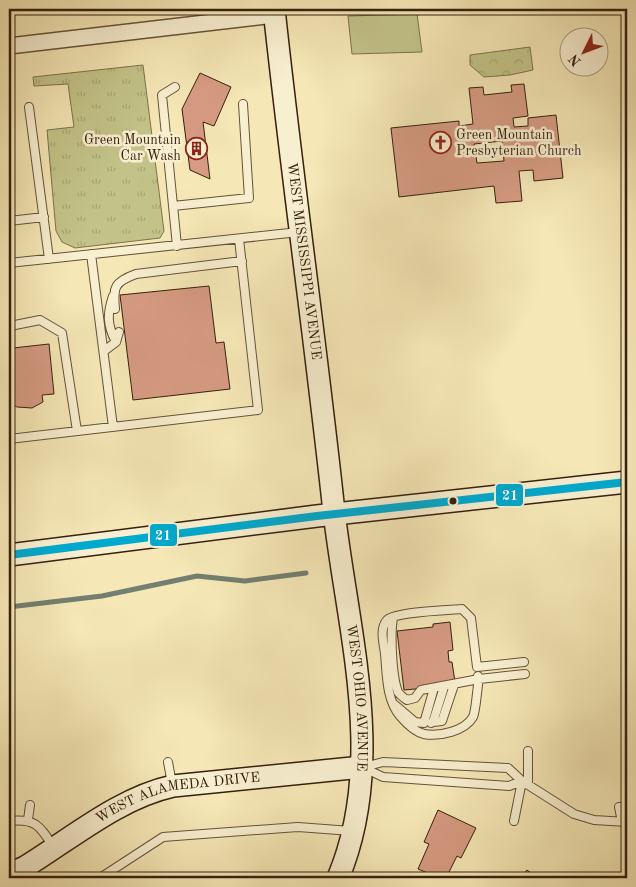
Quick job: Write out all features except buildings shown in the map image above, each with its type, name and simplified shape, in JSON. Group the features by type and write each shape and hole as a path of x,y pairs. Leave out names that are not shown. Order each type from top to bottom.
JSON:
{"street":[{"path":"9,46 274,12"},
{"name":"WEST MISSISSIPPI AVENUE","path":"274,12 334,514"},
{"path":"9,555 334,514 627,482"},
{"name":"WEST OHIO AVENUE","path":"334,514 357,681 362,733 362,767 353,831 338,878"},
{"name":"WEST ALAMEDA DRIVE","path":"9,874 25,867 130,801 159,789 362,767"}],"lane":[{"path":"175,87 162,94 177,246"},
{"path":"173,206 248,198 244,104"},
{"path":"29,107 49,259"},
{"path":"9,221 44,217"},
{"path":"9,263 301,232"},
{"path":"9,439 258,410 239,239"},
{"path":"91,254 113,427"},
{"path":"116,342 111,332 108,311 116,285 125,278 136,274 242,261"},
{"path":"114,294 115,309"},
{"path":"10,326 40,320 62,333 77,431"},
{"path":"104,351 116,342 119,332"},
{"path":"462,608 471,618 478,667 479,680 472,717 459,730 450,733 424,734 411,728 399,715 394,704 388,688 383,629 388,620 399,615 462,608"},
{"path":"392,618 391,630 395,680 399,694 407,700 415,698 421,690 525,674"},
{"path":"478,667 524,662"},
{"path":"394,704 416,722 424,724 442,722 454,685"},
{"path":"434,722 444,687"},
{"path":"424,724 434,688"},
{"path":"514,821 525,783 528,751"},
{"path":"168,762 173,786"},
{"path":"362,767 383,762 508,768 525,783 574,814 594,820 625,822 619,807"},
{"path":"362,767 383,777 508,786 525,783"},
{"path":"28,820 30,805"},
{"path":"9,821 28,820 40,827 54,849"},
{"path":"100,878 163,837 298,827 353,831"}],"green space":[{"path":"417,14 422,52 352,54 348,16"},
{"path":"530,47 533,70 510,75 484,77 470,65 470,55"},
{"path":"143,65 164,231 160,238 75,248 62,242 56,231 47,130 74,127 68,84 34,86 33,77"}],"waterway":[{"path":"9,607 102,596 197,576 245,581 306,573"}],"transit line":[{"name":"21","path":"9,555 317,516 627,482"}],"place":[{"name":"Green Mountain Presbyterian Church","path":"440,143"},
{"name":"Green Mountain Car Wash","path":"197,148"}]}
